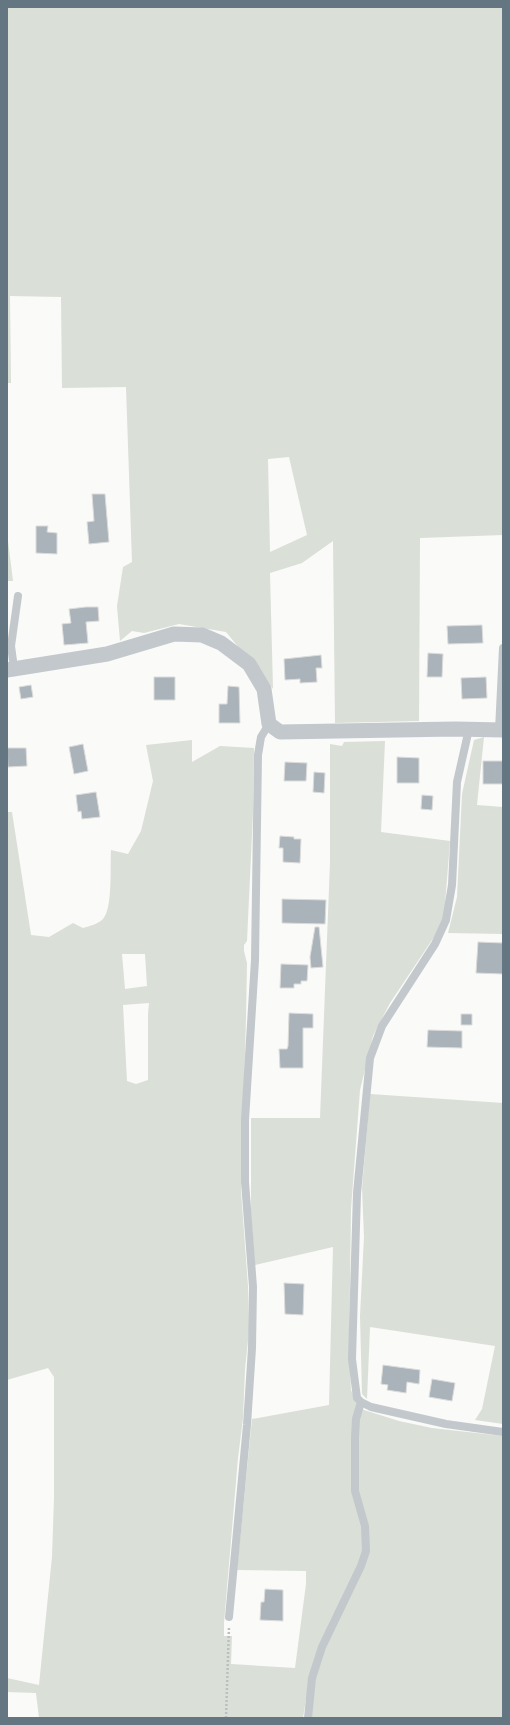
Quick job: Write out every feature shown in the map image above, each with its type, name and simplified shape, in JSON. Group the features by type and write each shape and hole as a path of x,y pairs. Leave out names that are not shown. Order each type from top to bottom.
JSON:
{"street":[{"path":"11,669 107,654 174,634 202,635 221,643 249,664 264,689 269,724 273,729 288,732 469,729 501,730"}],"lane":[{"path":"11,669 11,646 18,596"},
{"path":"501,730 503,648"},
{"path":"229,1617 252,1348 253,1287 245,1182 245,1120 255,960 258,755 261,737 269,724"},
{"path":"469,729 457,782 452,885 446,920 431,950 382,1026 370,1058 357,1193 352,1359 355,1389 358,1398 361,1402 371,1407 410,1417 503,1432"},
{"path":"308,1718 312,1678 322,1647 361,1566 366,1551 365,1526 355,1490 356,1419 361,1402"}],"path":[{"path":"226,1718 229,1617"}],"shaded area":[{"path":"7,7 503,7 503,535 420,538 419,721 335,723 333,541 302,563 270,573 273,689 250,656 240,649 226,632 179,624 144,633 132,631 120,641 117,606 123,567 132,562 126,387 62,388 61,297 10,296 11,383 7,383","holes":["289,457 307,535 270,552 268,459"]},
{"path":"7,533 13,581 7,581"},
{"path":"484,737 477,805 503,807 503,934 448,933 457,897 462,794 474,740"},
{"path":"192,740 192,762 220,746 254,748 253,813 247,941 244,945 247,963 241,1191 248,1286 249,1331 245,1369 243,1418 238,1458 224,1623 224,1636 232,1636 231,1664 295,1668 306,1584 306,1571 237,1570 252,1419 329,1405 333,1247 255,1265 251,1212 251,1118 320,1118 330,863 330,744 342,746 344,742 385,741 381,832 450,841 444,917 434,937 390,1003 373,1036 360,1090 351,1209 349,1350 351,1390 357,1404 364,1410 399,1421 432,1428 503,1436 503,1718 312,1718 306,1699 303,1718 39,1718 36,1693 7,1692 7,1678 39,1685 52,1557 54,1498 54,1377 48,1368 7,1380 7,812 12,812 31,935 49,937 73,923 83,928 96,924 103,919 108,906 110,896 111,850 128,854 141,831 153,781 146,745","holes":["122,954 145,954 147,986 125,989","149,1003 148,1080 136,1084 127,1081 123,1005"]},
{"path":"370,1094 503,1103 503,1424 475,1420 482,1409 495,1346 370,1327 367,1399 362,1394 360,1316 364,1237 362,1188"}],"building":[{"path":"92,494 105,494 109,542 89,544 87,522 94,521"},
{"path":"36,526 48,526 47,532 57,533 57,554 36,553"},
{"path":"98,607 99,621 86,622 88,643 64,645 62,624 71,623 69,609"},
{"path":"482,625 483,643 448,644 447,626"},
{"path":"428,653 443,654 442,677 427,677"},
{"path":"321,655 322,668 316,668 317,682 300,683 300,679 285,680 284,659"},
{"path":"154,677 175,677 175,700 154,700"},
{"path":"486,677 487,698 462,699 461,678"},
{"path":"31,685 33,697 21,699 19,687"},
{"path":"228,686 239,687 240,723 219,723 219,704 227,704"},
{"path":"83,744 88,771 74,774 69,747"},
{"path":"7,748 26,748 27,766 8,767"},
{"path":"397,757 419,758 419,783 397,783"},
{"path":"483,761 503,761 503,784 483,784"},
{"path":"285,762 307,763 306,781 284,781"},
{"path":"314,772 325,773 324,793 313,792"},
{"path":"96,792 100,817 82,819 81,811 78,812 76,795"},
{"path":"422,795 433,796 432,810 421,809"},
{"path":"280,836 301,839 300,863 283,862 283,848 279,848"},
{"path":"282,899 326,900 325,924 282,923"},
{"path":"315,927 319,927 323,967 311,968 310,957"},
{"path":"478,942 503,943 503,974 476,973"},
{"path":"281,964 308,965 307,981 301,981 301,984 294,984 294,988 280,988"},
{"path":"289,1013 313,1014 313,1028 303,1028 303,1068 280,1068 279,1049 287,1049 288,1046"},
{"path":"461,1014 472,1014 472,1025 461,1025"},
{"path":"428,1030 462,1031 462,1048 427,1047"},
{"path":"284,1283 304,1284 303,1315 285,1314"},
{"path":"383,1365 420,1370 419,1384 407,1382 406,1393 387,1390 388,1385 381,1384"},
{"path":"432,1379 455,1383 452,1401 429,1397"},
{"path":"265,1589 283,1590 283,1621 260,1620 261,1602 264,1602"}]}
